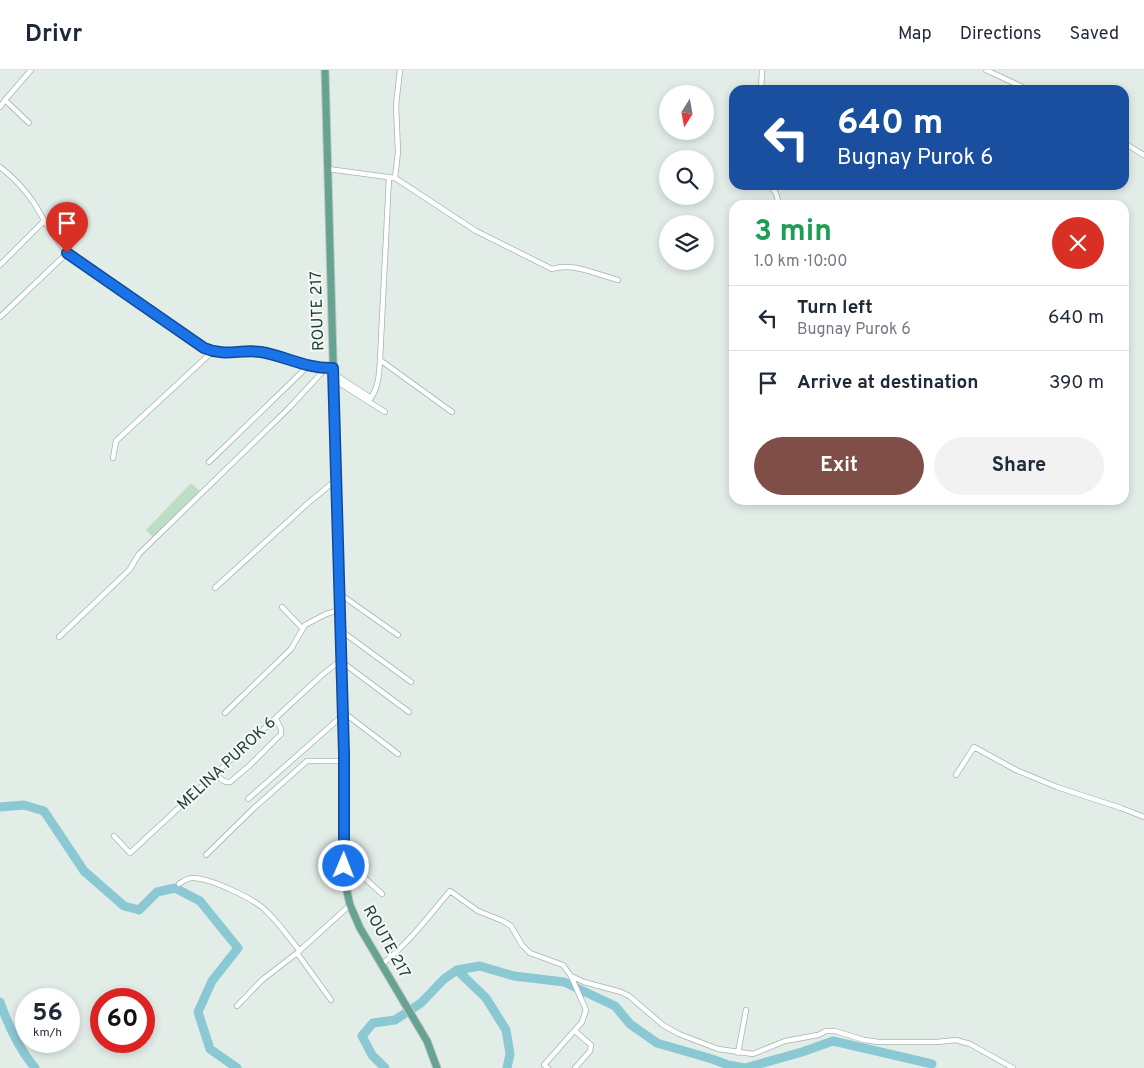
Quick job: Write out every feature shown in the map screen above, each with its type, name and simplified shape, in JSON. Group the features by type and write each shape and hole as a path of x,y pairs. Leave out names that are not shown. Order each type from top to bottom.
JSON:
{"main road":[{"name":"ROUTE 217","path":"325,70 331,372 343,713 345,882 350,906 360,928 427,1041 437,1068"}],"street":[{"path":"0,107 31,70"},
{"path":"395,178 398,152 396,106 400,70"},
{"path":"761,85 762,70"},
{"path":"986,70 1018,85"},
{"path":"5,100 29,122"},
{"path":"1129,145 1144,155"},
{"path":"0,167 24,189 34,202 56,241 67,253 195,342 212,352 226,354 260,352 331,372 371,398 377,387 380,360 389,177"},
{"path":"328,169 395,178 476,231 552,269 560,266 569,267 618,280"},
{"path":"0,265 44,221"},
{"path":"0,317 67,253"},
{"path":"113,458 116,441 212,352"},
{"path":"380,360 452,412"},
{"path":"209,462 308,366"},
{"path":"331,372 385,412"},
{"path":"59,637 123,576 139,554 289,408 331,372"},
{"path":"215,588 306,504 336,480"},
{"path":"339,593 398,635"},
{"path":"282,607 302,628"},
{"path":"225,713 291,649 302,628 311,621 340,610"},
{"path":"340,630 411,682"},
{"path":"341,660 408,712"},
{"name":"MELINA PUROK 6","path":"114,836 130,853 322,675 341,660"},
{"path":"248,799 343,713 398,754"},
{"path":"216,773 220,779 230,782 249,766 281,734 281,729 276,719"},
{"path":"956,775 974,747 1016,770 1057,787 1144,817"},
{"path":"206,855 254,808 307,761 344,762"},
{"path":"345,862 382,894"},
{"path":"179,884 193,878 204,880 223,886 257,904 270,915 331,1000"},
{"path":"381,965 398,952 414,935 450,891 478,911 503,921 511,926 526,950 563,965 571,976 586,1010 582,1022 544,1065 548,1068"},
{"path":"237,1006 262,980 298,952 350,906"},
{"path":"571,976 584,982 621,992 629,996 653,1018 679,1034 718,1049 753,1054 785,1041 818,1035 826,1031 835,1031 864,1040 879,1042 930,1043 956,1040 970,1044 1012,1068"},
{"path":"738,1053 746,1010"},
{"path":"575,1030 591,1045 590,1051 575,1068"}],"green space":[{"path":"191,483 202,493 156,540 146,530"}],"waterway":[{"path":"0,807 24,805 44,811 84,871 124,906 139,910 157,892 175,888 200,901 238,948 212,981 198,1012 210,1049 237,1068"},
{"path":"385,1068 372,1055 362,1036 373,1023 395,1020 421,1003 444,979 457,970 480,966 514,976 564,982 615,1006 630,1024 657,1043 728,1065 745,1068 833,1041 932,1064"},
{"path":"457,970 486,998 506,1030 510,1054 507,1068"},
{"path":"0,1002 14,1036 35,1068"}],"route":[{"path":"67,253 86,268 212,352 226,354 260,352 308,366 333,368 344,753 344,866"}]}
